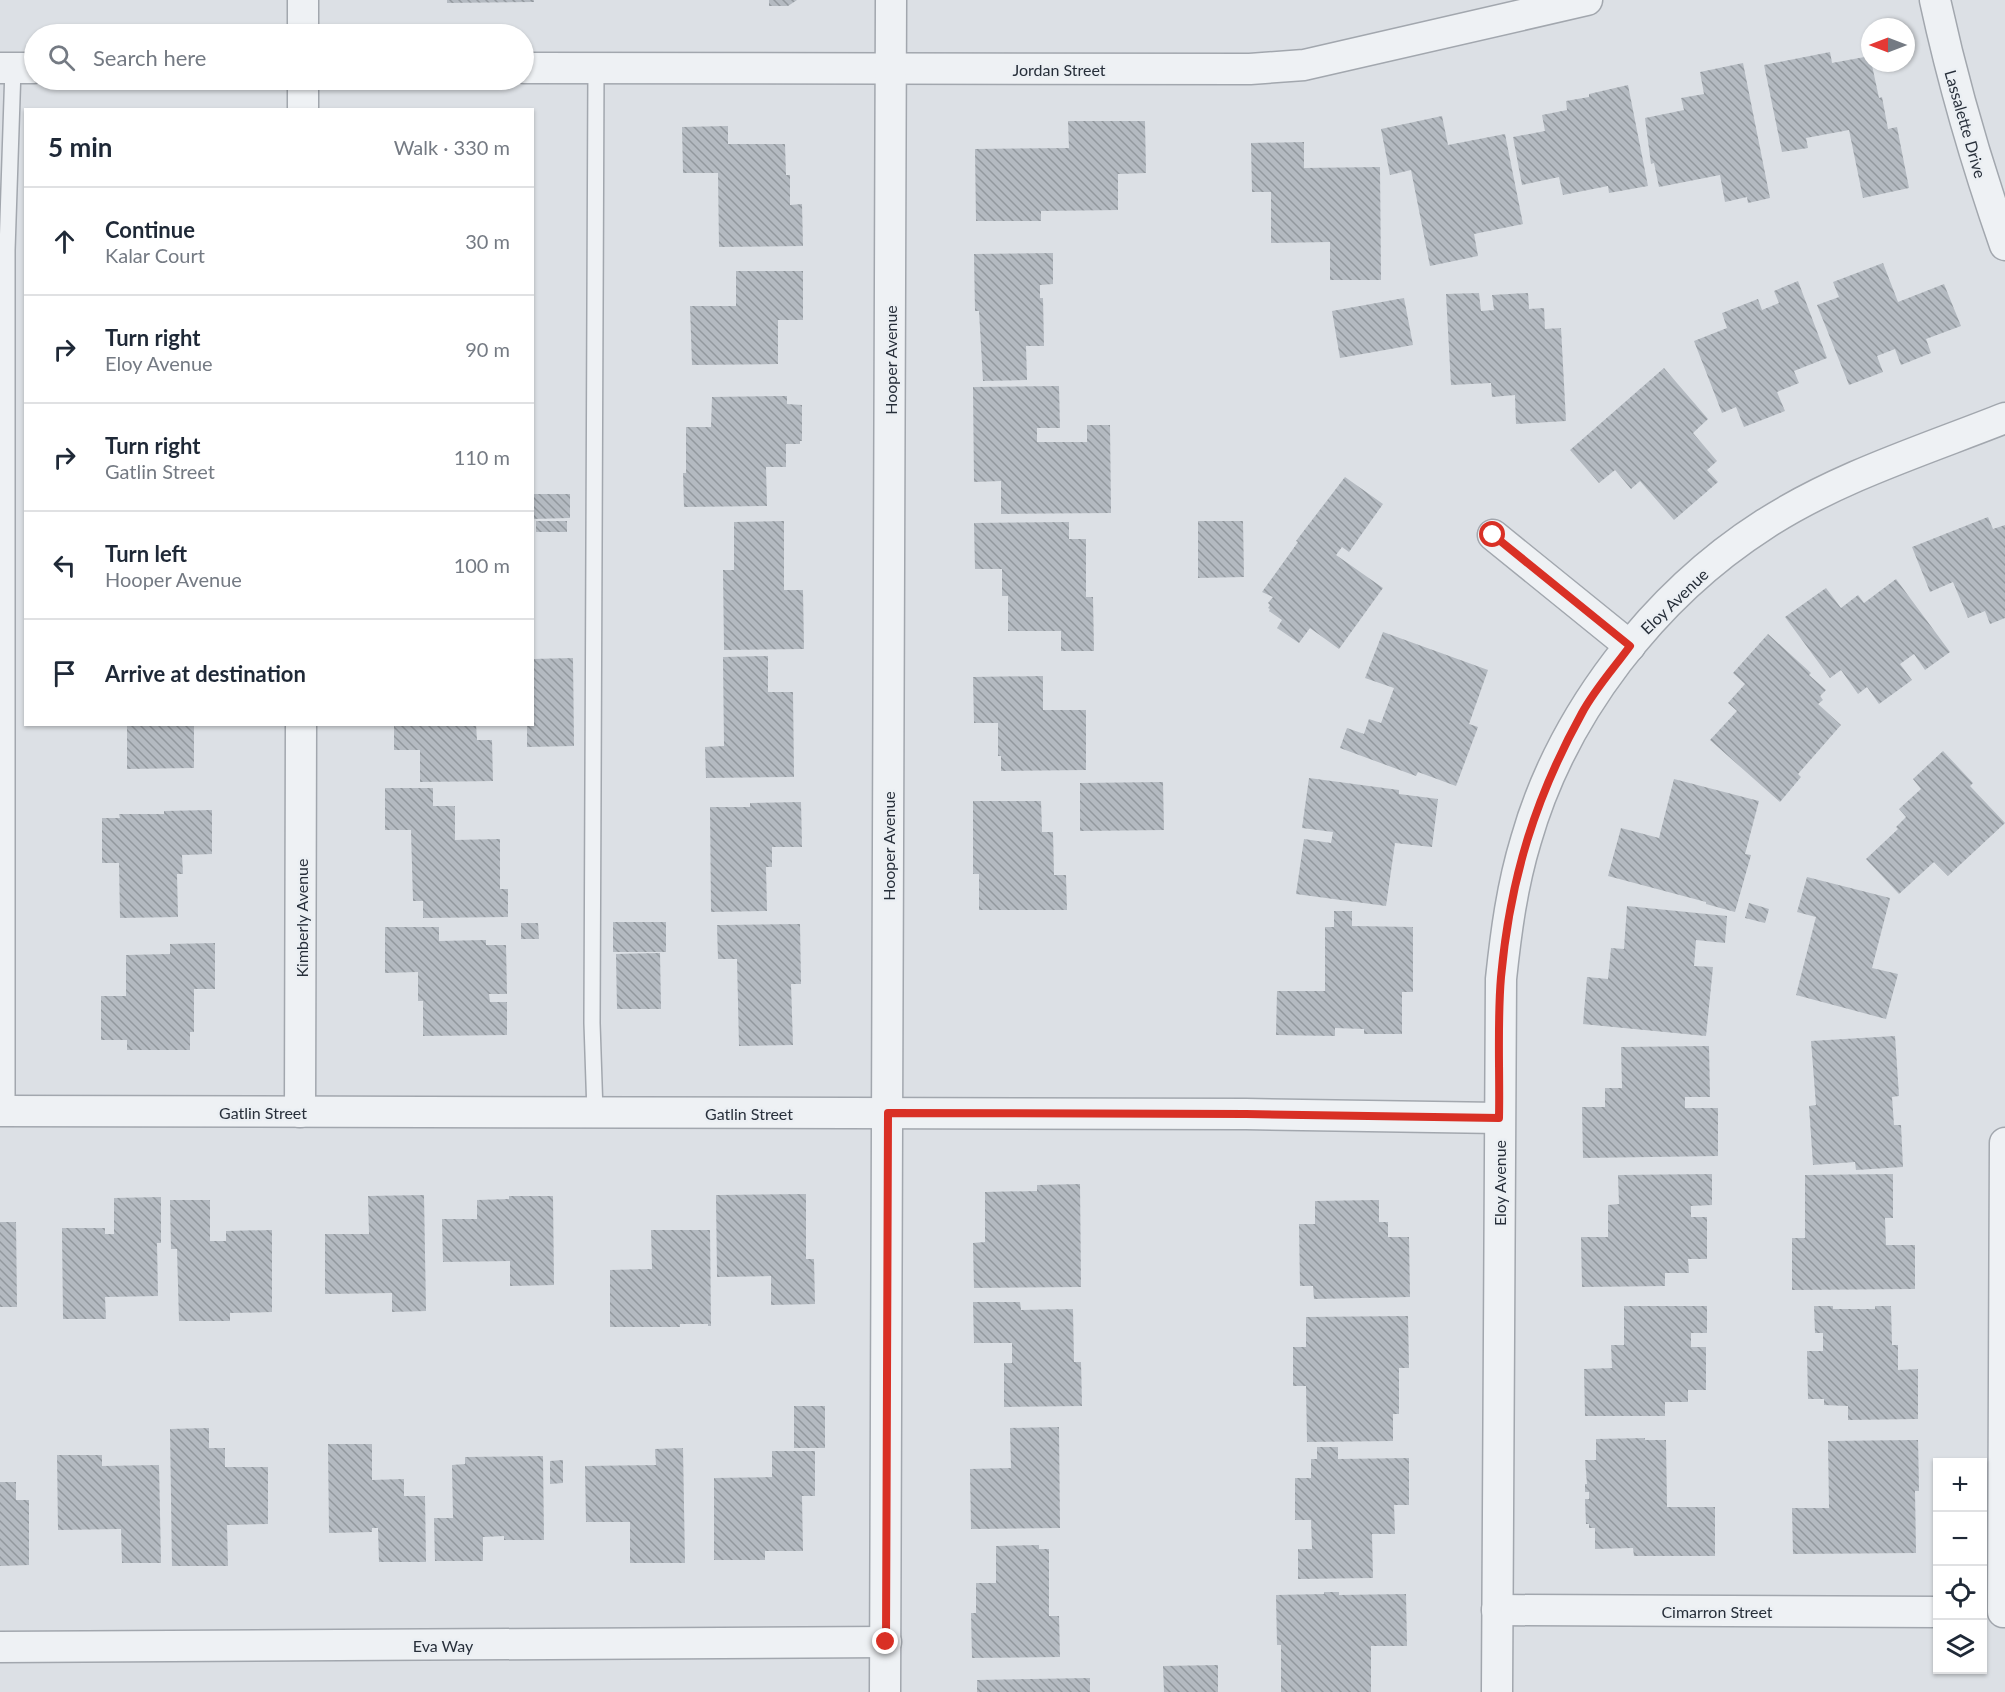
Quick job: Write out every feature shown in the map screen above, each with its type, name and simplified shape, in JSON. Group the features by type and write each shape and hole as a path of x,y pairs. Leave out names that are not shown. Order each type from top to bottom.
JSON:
{"street":[{"path":"303,0 303,24"},
{"name":"Hooper Avenue","path":"885,1692 891,0"},
{"name":"Jordan Street","path":"534,68 1250,69 1304,65 1587,0"},
{"name":"Lassalette Drive","path":"1935,0 1954,84 1982,180 2005,245"},
{"path":"303,90 303,108"},
{"name":"Eloy Avenue","path":"1497,1692 1501,979 1509,908 1526,840 1546,783 1583,711 1630,646 1649,623 1700,573 1764,525 1835,486 2005,418"},
{"path":"1493,535 1630,646"},
{"name":"Kimberly Avenue","path":"300,1112 301,726"},
{"name":"Gatlin Street","path":"3,1111 1246,1114 1499,1118"},
{"path":"1997,1612 2005,1143"},
{"name":"Cimarron Street","path":"1497,1610 1933,1612"},
{"name":"Eva Way","path":"0,1647 886,1642"}],"lane":[{"path":"3,1111 7,250 16,68"},
{"path":"596,68 592,1011 596,1113"}],"building":[{"path":"447,0 534,0 534,2 447,3"},
{"path":"769,0 797,0 788,6 769,6"},
{"path":"1830,52 1832,63 1861,58 1861,72 1873,72 1879,98 1882,97 1888,129 1897,127 1909,188 1863,198 1849,130 1806,138 1808,148 1782,152 1764,65"},
{"path":"1743,63 1770,198 1748,203 1747,197 1725,202 1720,175 1659,187 1654,163 1651,164 1645,118 1684,110 1681,98 1704,94 1700,72"},
{"path":"1628,85 1648,186 1609,193 1608,186 1563,195 1559,177 1522,185 1513,137 1545,131 1542,115 1567,110 1566,101 1589,97 1589,94"},
{"path":"1442,116 1448,145 1505,134 1523,224 1474,234 1478,256 1430,266 1411,170 1390,175 1381,129"},
{"path":"1068,121 1145,121 1146,173 1118,174 1118,210 1041,211 1041,221 976,221 975,149 1069,148"},
{"path":"728,126 728,144 785,144 786,175 790,175 790,205 802,204 803,246 719,247 718,173 683,173 682,127"},
{"path":"1304,142 1304,168 1380,167 1381,280 1330,280 1330,242 1271,243 1271,192 1252,192 1251,143"},
{"path":"1053,253 1053,284 1040,285 1040,298 1043,298 1044,346 1026,346 1027,380 983,381 979,311 975,311 974,254"},
{"path":"1883,263 1898,302 1944,284 1961,326 1926,339 1931,353 1901,365 1895,349 1877,356 1883,372 1849,385 1817,305 1839,297 1833,282"},
{"path":"736,271 803,271 803,320 778,320 778,364 692,365 690,306 736,306"},
{"path":"1798,281 1827,358 1794,371 1799,383 1777,392 1785,411 1744,427 1736,407 1722,413 1694,341 1727,328 1722,313 1758,299 1762,310 1779,303 1774,291"},
{"path":"1479,293 1481,311 1494,310 1492,295 1528,293 1529,309 1544,308 1545,329 1561,328 1566,421 1516,424 1515,395 1492,397 1491,383 1451,385 1446,294"},
{"path":"1404,298 1413,345 1340,358 1332,311"},
{"path":"1664,368 1708,419 1693,433 1717,461 1707,470 1718,482 1674,520 1640,481 1631,489 1615,470 1599,483 1570,450"},
{"path":"1059,386 1060,428 1037,428 1037,442 1087,442 1087,425 1110,425 1111,513 1001,514 1001,481 974,482 973,387"},
{"path":"787,396 787,404 802,405 802,441 800,444 786,444 786,467 766,467 767,506 684,507 683,473 686,473 686,427 711,427 712,397"},
{"path":"1345,477 1383,504 1349,552 1342,547 1336,555 1383,588 1339,649 1310,628 1299,643 1277,628 1282,620 1268,608 1270,605 1268,603 1273,597 1262,592 1298,542 1296,541"},
{"path":"534,494 570,494 570,518 534,519"},
{"path":"1988,517 1993,529 2005,525 2005,618 1990,624 1985,611 1968,618 1953,582 1930,592 1912,547"},
{"path":"536,521 567,521 567,532 536,532"},
{"path":"784,521 784,590 803,590 804,649 724,650 723,570 734,570 734,522"},
{"path":"1198,521 1243,521 1244,577 1198,578"},
{"path":"1069,522 1069,539 1086,539 1086,597 1093,597 1094,651 1061,651 1061,631 1008,631 1008,596 1002,596 1002,569 975,569 974,523"},
{"path":"1896,579 1950,652 1925,670 1914,654 1900,664 1912,680 1879,704 1867,687 1858,694 1841,670 1830,678 1785,617 1826,588 1841,608 1858,595 1864,603"},
{"path":"1383,632 1488,670 1469,724 1478,727 1456,786 1418,772 1416,776 1340,748 1347,728 1364,734 1369,719 1381,723 1394,688 1365,678"},
{"path":"1768,634 1811,673 1809,675 1826,690 1820,696 1823,700 1818,704 1841,725 1798,774 1801,777 1780,802 1710,740 1737,711 1728,703 1745,684 1733,673"},
{"path":"768,656 768,692 793,692 794,777 706,778 705,747 724,746 723,657"},
{"path":"573,658 574,746 527,747 527,726 534,726 534,659"},
{"path":"1043,676 1043,710 1086,710 1086,770 1001,771 1001,756 998,756 998,723 974,723 973,677"},
{"path":"127,726 194,726 194,768 127,769"},
{"path":"394,726 476,726 477,740 492,740 493,781 420,782 420,750 394,750"},
{"path":"1943,751 1973,783 1970,786 2005,823 1948,876 1934,862 1899,894 1866,859 1898,829 1896,827 1906,817 1899,809 1921,789 1913,779"},
{"path":"1309,778 1399,790 1399,794 1438,799 1432,847 1395,843 1386,906 1296,894 1304,839 1331,843 1333,832 1302,828"},
{"path":"1674,779 1759,801 1745,854 1751,855 1735,912 1608,876 1621,828 1659,838"},
{"path":"1163,782 1164,830 1080,831 1080,783"},
{"path":"385,788 433,788 433,806 455,806 455,840 500,839 500,889 508,889 508,917 423,918 423,901 413,901 411,830 385,830"},
{"path":"973,801 1041,801 1042,832 1053,832 1054,875 1066,875 1067,910 979,910 979,874 973,874"},
{"path":"801,802 802,847 772,847 772,867 766,867 767,911 711,912 710,807 750,807 750,803"},
{"path":"212,810 212,854 182,855 183,874 177,874 178,917 120,918 119,863 102,863 102,818 120,818 119,814 164,814 164,811"},
{"path":"1807,877 1890,898 1872,968 1898,974 1886,1019 1796,995 1816,917 1797,912"},
{"path":"1749,903 1769,909 1765,923 1745,918"},
{"path":"1627,906 1727,916 1725,943 1696,940 1694,966 1713,967 1706,1036 1583,1024 1587,977 1608,979 1611,948 1624,949"},
{"path":"1334,911 1352,911 1352,926 1413,927 1413,992 1402,992 1402,1034 1364,1034 1364,1029 1335,1028 1335,1036 1276,1035 1277,991 1325,991 1325,927 1334,927"},
{"path":"613,922 666,922 666,952 613,952"},
{"path":"521,923 538,923 539,939 521,939"},
{"path":"800,924 801,984 791,984 793,1045 739,1046 737,959 718,959 717,925"},
{"path":"385,927 439,927 439,941 486,940 486,945 506,945 507,994 489,994 490,1002 507,1002 507,1035 423,1036 423,1001 418,1001 418,972 385,973"},
{"path":"215,943 215,989 194,989 194,1032 190,1032 190,1050 127,1050 127,1040 101,1040 101,996 126,996 126,955 170,954 170,944"},
{"path":"660,953 661,1009 617,1009 616,954"},
{"path":"1895,1036 1899,1096 1892,1097 1894,1125 1901,1125 1903,1167 1856,1170 1855,1162 1813,1165 1809,1106 1816,1105 1811,1041"},
{"path":"1709,1046 1710,1097 1685,1097 1685,1108 1718,1108 1718,1156 1583,1158 1582,1107 1605,1107 1605,1088 1622,1088 1621,1047"},
{"path":"1712,1174 1712,1205 1691,1206 1691,1217 1707,1217 1707,1259 1688,1259 1689,1273 1665,1273 1665,1286 1582,1287 1581,1237 1608,1237 1608,1205 1619,1204 1618,1175"},
{"path":"1893,1174 1893,1218 1885,1218 1886,1245 1915,1245 1915,1289 1792,1290 1792,1238 1805,1238 1805,1175"},
{"path":"1080,1184 1081,1287 974,1288 973,1243 985,1242 985,1192 1037,1191 1037,1185"},
{"path":"806,1194 806,1259 814,1259 815,1304 771,1305 771,1276 717,1277 716,1195"},
{"path":"424,1195 426,1311 392,1312 392,1293 325,1294 325,1234 369,1234 368,1196"},
{"path":"509,1196 553,1196 554,1285 510,1286 510,1261 443,1262 442,1219 477,1219 477,1200 509,1199"},
{"path":"161,1197 161,1243 157,1243 158,1296 105,1297 106,1319 63,1319 62,1228 105,1228 105,1234 114,1234 114,1198"},
{"path":"170,1200 210,1200 210,1241 226,1241 226,1231 272,1230 272,1312 230,1313 230,1321 179,1321 177,1249 171,1249"},
{"path":"1379,1200 1379,1222 1388,1222 1388,1237 1409,1237 1410,1297 1314,1299 1313,1286 1300,1286 1299,1224 1315,1224 1315,1201"},
{"path":"0,1222 16,1222 17,1307 0,1307"},
{"path":"651,1230 710,1230 711,1326 708,1324 680,1324 680,1327 610,1327 610,1270 652,1269"},
{"path":"973,1302 1020,1302 1021,1310 1073,1309 1074,1362 1081,1362 1082,1406 1004,1407 1004,1363 1012,1363 1012,1343 974,1343"},
{"path":"1624,1306 1707,1306 1707,1333 1691,1333 1691,1347 1706,1347 1706,1390 1688,1390 1688,1402 1665,1402 1665,1416 1585,1416 1584,1369 1612,1368 1611,1345 1624,1345"},
{"path":"1814,1306 1833,1306 1833,1309 1875,1309 1875,1306 1891,1306 1892,1345 1898,1345 1898,1370 1918,1369 1918,1419 1848,1420 1848,1406 1824,1405 1824,1399 1808,1399 1807,1351 1823,1351 1823,1333 1815,1333"},
{"path":"1408,1316 1409,1368 1399,1368 1399,1414 1393,1414 1393,1441 1307,1442 1306,1386 1293,1386 1293,1347 1306,1347 1306,1317"},
{"path":"794,1406 825,1406 825,1448 794,1448"},
{"path":"1059,1427 1060,1528 971,1529 970,1469 1011,1468 1010,1428"},
{"path":"209,1428 209,1448 225,1448 225,1467 268,1467 268,1524 227,1525 228,1566 172,1566 170,1429"},
{"path":"1645,1438 1645,1440 1666,1440 1667,1507 1715,1507 1715,1556 1634,1556 1633,1548 1595,1549 1595,1528 1589,1528 1589,1524 1586,1524 1585,1499 1589,1499 1589,1492 1585,1492 1585,1484 1587,1484 1585,1460 1596,1460 1596,1439"},
{"path":"1918,1440 1919,1491 1915,1491 1916,1553 1793,1554 1792,1508 1829,1508 1828,1441"},
{"path":"328,1444 372,1444 372,1480 404,1479 404,1496 425,1496 426,1562 379,1562 378,1528 372,1528 372,1532 329,1533"},
{"path":"1317,1447 1338,1447 1338,1459 1409,1458 1409,1505 1394,1505 1395,1534 1372,1534 1373,1578 1298,1579 1298,1549 1312,1549 1311,1520 1295,1520 1295,1478 1311,1478 1311,1459 1317,1459"},
{"path":"683,1448 685,1563 630,1563 630,1522 586,1522 585,1466 656,1465 655,1449"},
{"path":"772,1451 815,1451 815,1496 802,1496 803,1551 765,1551 765,1560 714,1560 714,1478 772,1477"},
{"path":"57,1455 102,1455 102,1466 159,1465 161,1563 122,1563 121,1529 58,1530"},
{"path":"543,1456 544,1540 504,1540 504,1536 483,1537 483,1561 435,1561 434,1518 453,1518 452,1465 465,1464 465,1457"},
{"path":"563,1460 563,1483 550,1484 550,1461"},
{"path":"0,1482 16,1482 16,1500 29,1500 29,1565 0,1566"},
{"path":"1039,1545 1039,1549 1049,1549 1049,1616 1059,1616 1060,1657 972,1658 971,1613 976,1613 976,1583 996,1583 996,1546"},
{"path":"1324,1592 1339,1592 1339,1595 1406,1594 1407,1646 1371,1646 1371,1692 1281,1692 1281,1645 1277,1645 1276,1595 1324,1594"},
{"path":"1218,1665 1218,1692 1164,1692 1163,1666"},
{"path":"1090,1678 1090,1692 977,1692 977,1680"}],"route":[{"path":"886,1642 888,1113 1246,1114 1499,1118 1501,979 1509,908 1526,840 1546,783 1583,711 1630,646 1493,535"}]}
